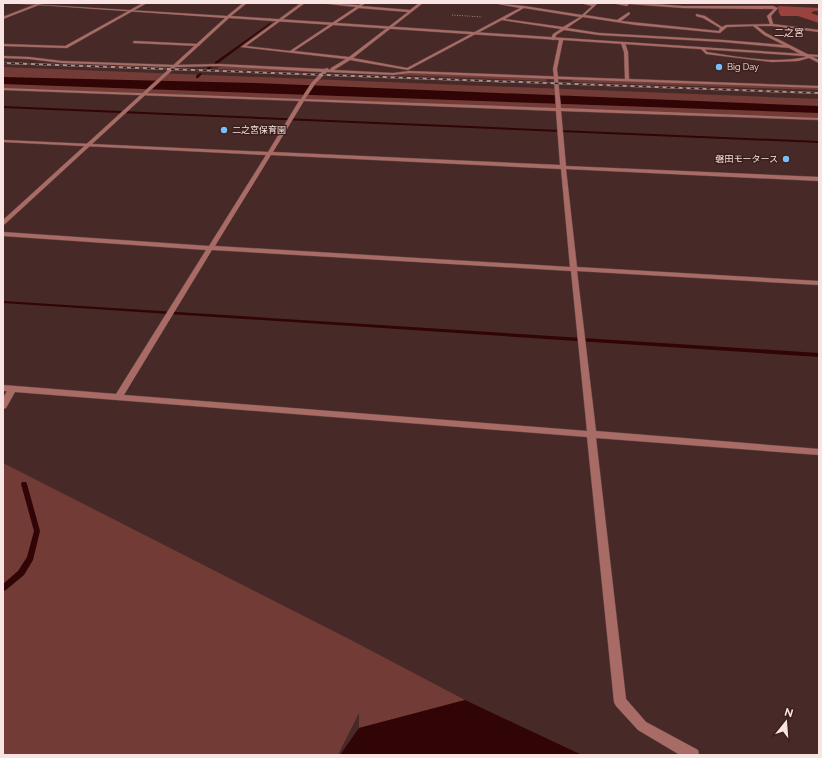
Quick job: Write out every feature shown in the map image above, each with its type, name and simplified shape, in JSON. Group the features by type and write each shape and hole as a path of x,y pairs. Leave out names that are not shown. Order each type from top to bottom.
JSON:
{"street":[{"path":"12,3 819,56"},
{"path":"3,45 66,47 145,3"},
{"path":"3,223 245,3"},
{"path":"303,3 243,47 350,58 409,70 556,77 819,86"},
{"path":"322,3 411,11"},
{"path":"290,52 364,3"},
{"path":"332,69 350,58 421,3"},
{"path":"495,3 618,22 721,30 753,25 772,24 819,31"},
{"path":"3,57 62,62 332,69 393,74 409,70 532,3"},
{"path":"582,3 595,4"},
{"path":"613,3 626,5 628,3 683,7 776,8"},
{"path":"763,3 776,8"},
{"path":"3,18 40,4"},
{"path":"553,38 554,35 583,16 595,4"},
{"path":"772,24 769,16 776,8"},
{"path":"618,22 629,14"},
{"path":"697,15 704,17 721,30 723,41"},
{"path":"501,19 599,34 723,41 790,47"},
{"path":"753,25 765,34 819,62"},
{"path":"561,39 555,69 560,108 563,167 620,702 642,726 693,755"},
{"path":"689,48 692,39"},
{"path":"134,42 198,45"},
{"path":"623,43 626,52 627,79"},
{"path":"703,49 706,53 750,59 799,60 807,56"},
{"path":"118,397 313,83 327,69"},
{"path":"3,89 148,92 819,119"},
{"path":"3,141 819,179"},
{"path":"3,234 210,248 819,283"},
{"path":"3,388 819,452"},
{"path":"3,406 12,389"}],"path":[{"path":"452,15 501,19"}],"shaded area":[{"path":"778,6 819,8 819,11 814,11 811,13 819,16 819,23 798,16 781,16"},
{"path":"219,66 315,70 313,72 217,69"},
{"path":"3,67 819,99 819,119 3,89"},
{"path":"409,72 547,77 546,81 398,75"},
{"path":"3,77 255,83 819,106 819,113 3,84"},
{"path":"571,78 819,88 819,90 573,82"},
{"path":"3,463 349,639 465,700 359,728 359,713 338,755 3,755"},
{"path":"465,700 582,755 340,755 359,728"}],"waterway":[{"path":"216,63 271,23"},
{"path":"197,77 201,74"},
{"path":"3,107 819,142"},
{"path":"3,302 819,355"},
{"path":"3,588 21,573 30,558 37,531 24,484"}],"railway":[{"path":"3,63 819,93"}],"place":[{"name":"Big Day","path":"719,67"},
{"name":"二之宮保育園","path":"224,130"},
{"name":"磐田モータース","path":"786,159"}],"district":[{"name":"二之宮","path":"789,32"}]}
